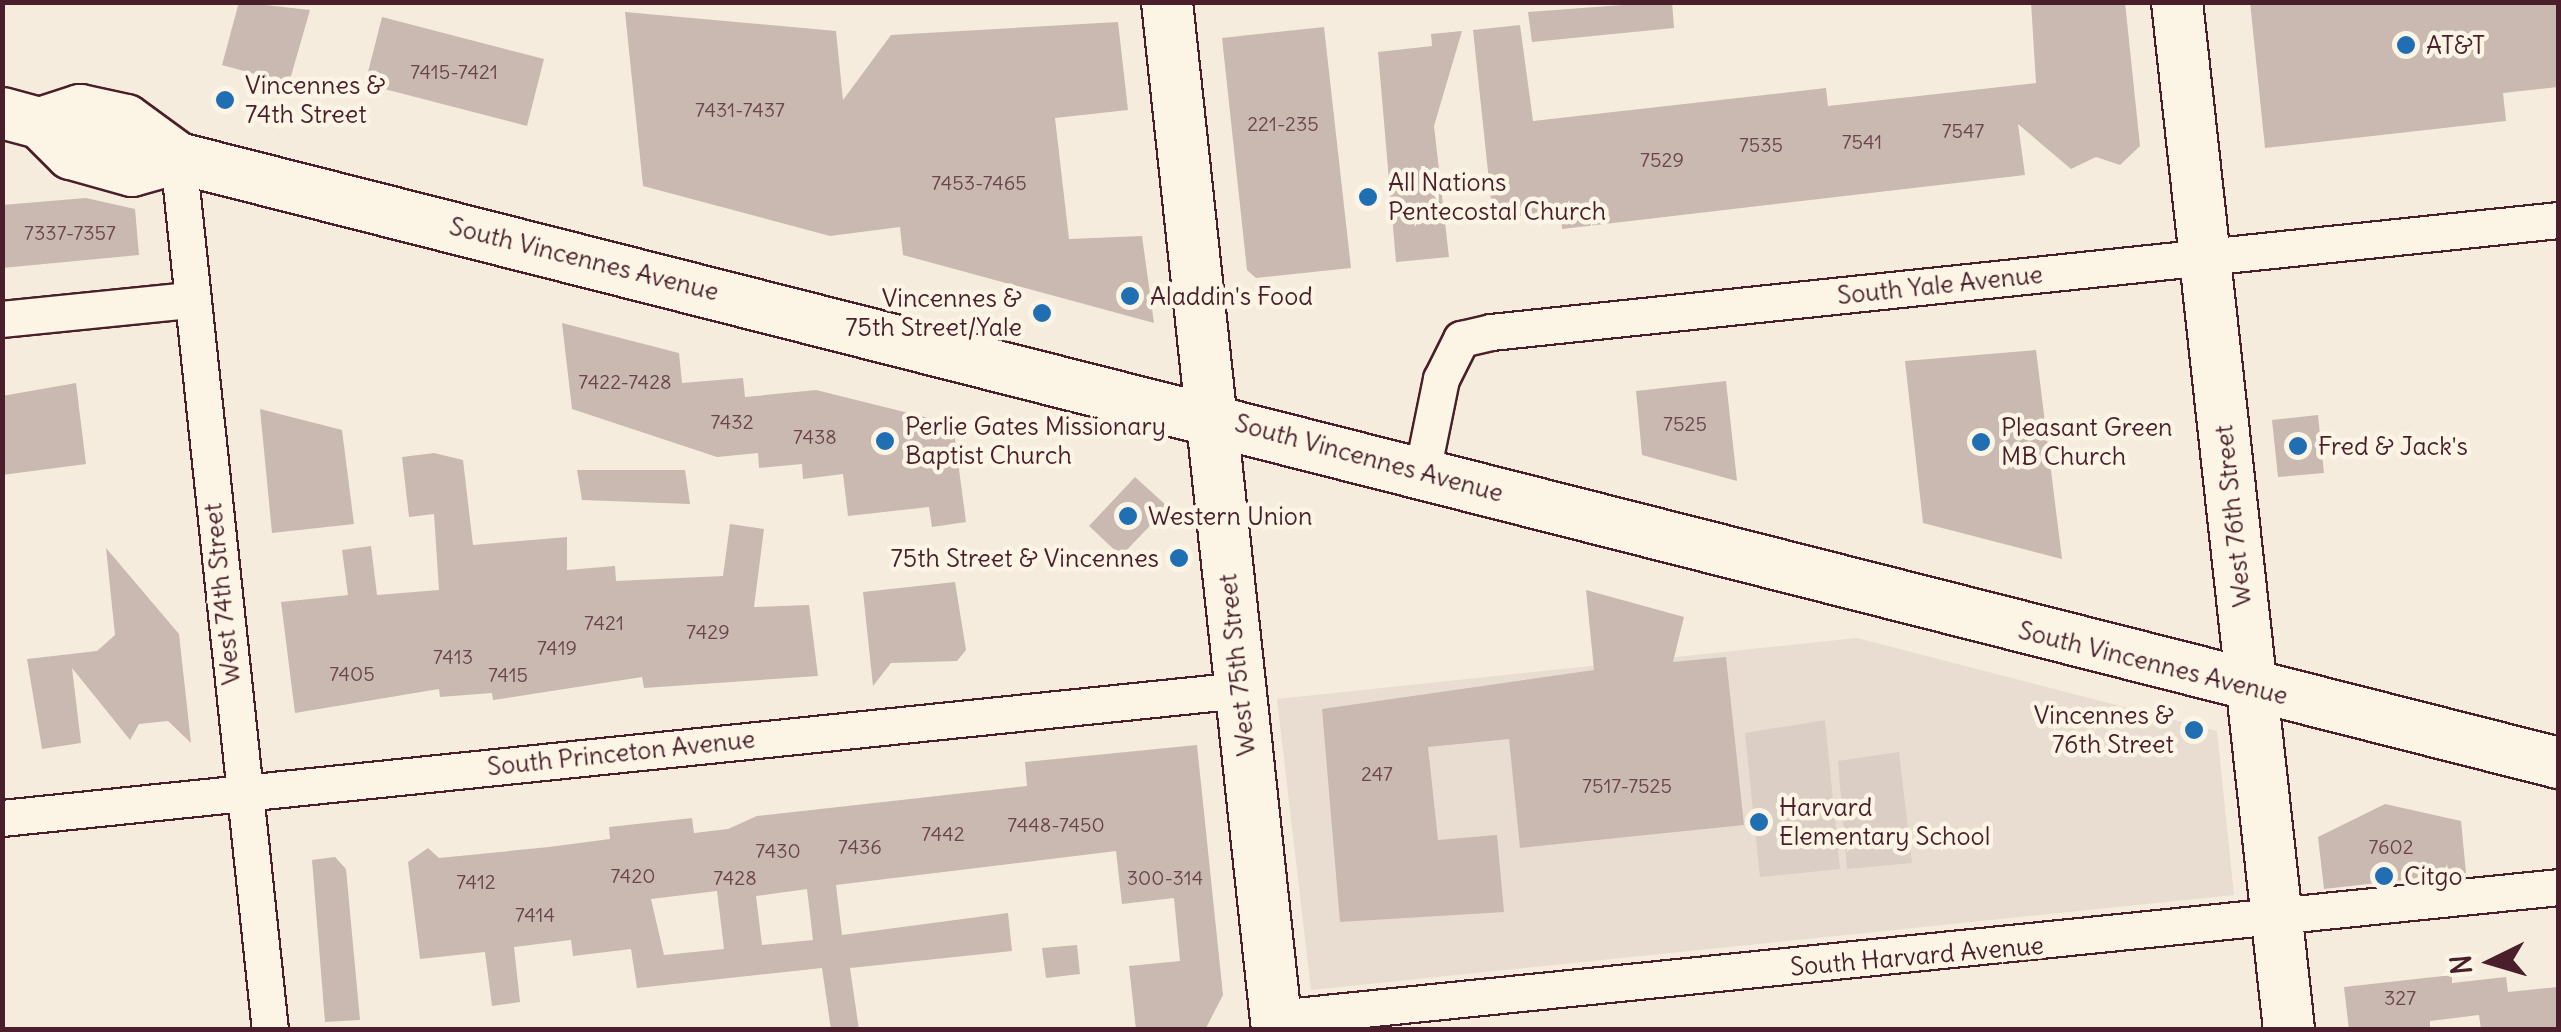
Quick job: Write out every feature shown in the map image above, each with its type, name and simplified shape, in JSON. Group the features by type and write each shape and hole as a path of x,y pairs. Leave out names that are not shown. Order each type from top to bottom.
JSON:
{"main road":[{"name":"West 75th Street","path":"1167,2 1276,1024"},
{"name":"West 76th Street","path":"2177,2 2289,1030"},
{"name":"South Vincennes Avenue","path":"21,118 80,110 126,120 178,158 1210,416 2558,764"}],"street":[{"name":"West 74th Street","path":"178,158 189,300 270,1030"},
{"name":"South Yale Avenue","path":"1422,472 1442,379 1461,339 2558,220"},
{"path":"2,318 189,300"},
{"name":"South Princeton Avenue","path":"2,818 1240,690"},
{"name":"South Harvard Avenue","path":"1276,1024 2277,921 2558,887"}],"shaded area":[{"name":"Harvard Elementary School","path":"1857,638 2217,731 2234,895 1311,990 1277,699"},
{"path":"1825,720 1840,869 1760,877 1745,733"},
{"path":"1899,752 1912,863 1847,869 1838,761"}],"building":[{"path":"239,2 310,10 289,83 222,65"},
{"path":"1672,2 1674,28 1532,42 1528,12"},
{"path":"2031,2 2125,2 2140,146 2120,165 2096,157 2071,169 2018,124 2025,175 1562,229 1561,212 1493,219 1473,30 1520,25 1533,121 1826,88 1828,106 2036,83"},
{"name":"AT&T","path":"2250,2 2558,2 2558,87 2503,93 2506,121 2265,148"},
{"path":"625,12 836,31 843,100 891,35 1118,22 1128,110 1055,118 1069,239 1142,236 1154,323 903,255 900,227 830,236 643,186"},
{"path":"382,17 544,59 527,126 365,84"},
{"path":"1324,27 1351,268 1256,278 1247,270 1222,38"},
{"path":"1462,31 1434,126 1449,257 1396,262 1378,52 1432,46 1431,34"},
{"path":"86,198 135,209 139,255 2,268 2,205"},
{"path":"562,323 679,353 682,383 743,378 745,397 816,390 953,424 966,522 932,527 929,507 848,516 843,474 803,479 802,464 759,468 758,453 717,457 572,409"},
{"name":"Pleasant Green MB Church","path":"2036,350 2062,559 1923,523 1905,361"},
{"path":"1726,381 1737,481 1642,455 1636,391"},
{"path":"76,383 86,464 2,475 2,396"},
{"path":"260,409 342,430 354,524 272,533"},
{"name":"Fred & Jack's","path":"2318,415 2324,473 2278,477 2272,420"},
{"path":"434,453 463,460 473,545 567,537 567,570 615,566 616,581 723,576 730,524 764,529 754,607 809,605 818,676 644,688 642,677 493,700 492,693 440,697 439,689 295,713 281,602 348,595 342,550 371,546 377,595 439,590 434,514 409,517 402,457"},
{"path":"577,470 685,470 690,504 582,500"},
{"name":"Western Union","path":"1135,477 1168,507 1121,556 1089,526"},
{"path":"106,548 179,634 191,743 168,721 139,724 130,740 72,668 81,743 42,749 27,659 97,651 115,635"},
{"path":"955,582 966,650 957,661 891,663 873,686 863,592"},
{"path":"1586,590 1684,617 1673,662 1726,657 1744,825 1520,848 1509,739 1428,747 1438,840 1497,835 1504,912 1340,922 1322,709 1594,670"},
{"path":"1197,745 1223,995 1205,1030 1136,1030 1129,966 1180,961 1174,898 1122,904 1116,851 836,885 842,935 1008,913 1012,951 850,968 859,1030 831,1030 822,968 637,988 631,949 573,956 571,940 514,947 520,1002 492,1006 485,952 420,959 408,862 428,848 439,858 549,847 610,839 609,827 692,818 694,833 728,829 757,816 1027,786 1025,762","holes":["807,889 813,940 762,945 756,896","717,891 724,949 664,955 651,899"]},
{"name":"Citgo","path":"2385,804 2461,821 2466,873 2324,889 2318,837"},
{"path":"335,857 346,869 360,1020 325,1022 312,860"},
{"path":"1077,945 1080,974 1046,978 1042,948"},
{"path":"2452,975 2452,983 2506,977 2508,992 2558,987 2558,1030 2481,1030 2479,1015 2430,1021 2430,1030 2349,1030 2344,987"}],"place":[{"name":"AT&T","path":"2406,45"},
{"name":"Vincennes & 74th Street","path":"225,100"},
{"name":"All Nations Pentecostal Church","path":"1368,197"},
{"name":"Aladdin's Food","path":"1130,296"},
{"name":"Vincennes & 75th Street/Yale","path":"1042,313"},
{"name":"Perlie Gates Missionary Baptist Church","path":"885,441"},
{"name":"Pleasant Green MB Church","path":"1981,442"},
{"name":"Fred & Jack's","path":"2298,446"},
{"name":"Western Union","path":"1128,516"},
{"name":"75th Street & Vincennes","path":"1179,558"},
{"name":"Vincennes & 76th Street","path":"2194,730"},
{"name":"Harvard Elementary School","path":"1759,822"},
{"name":"Citgo","path":"2384,876"}]}
